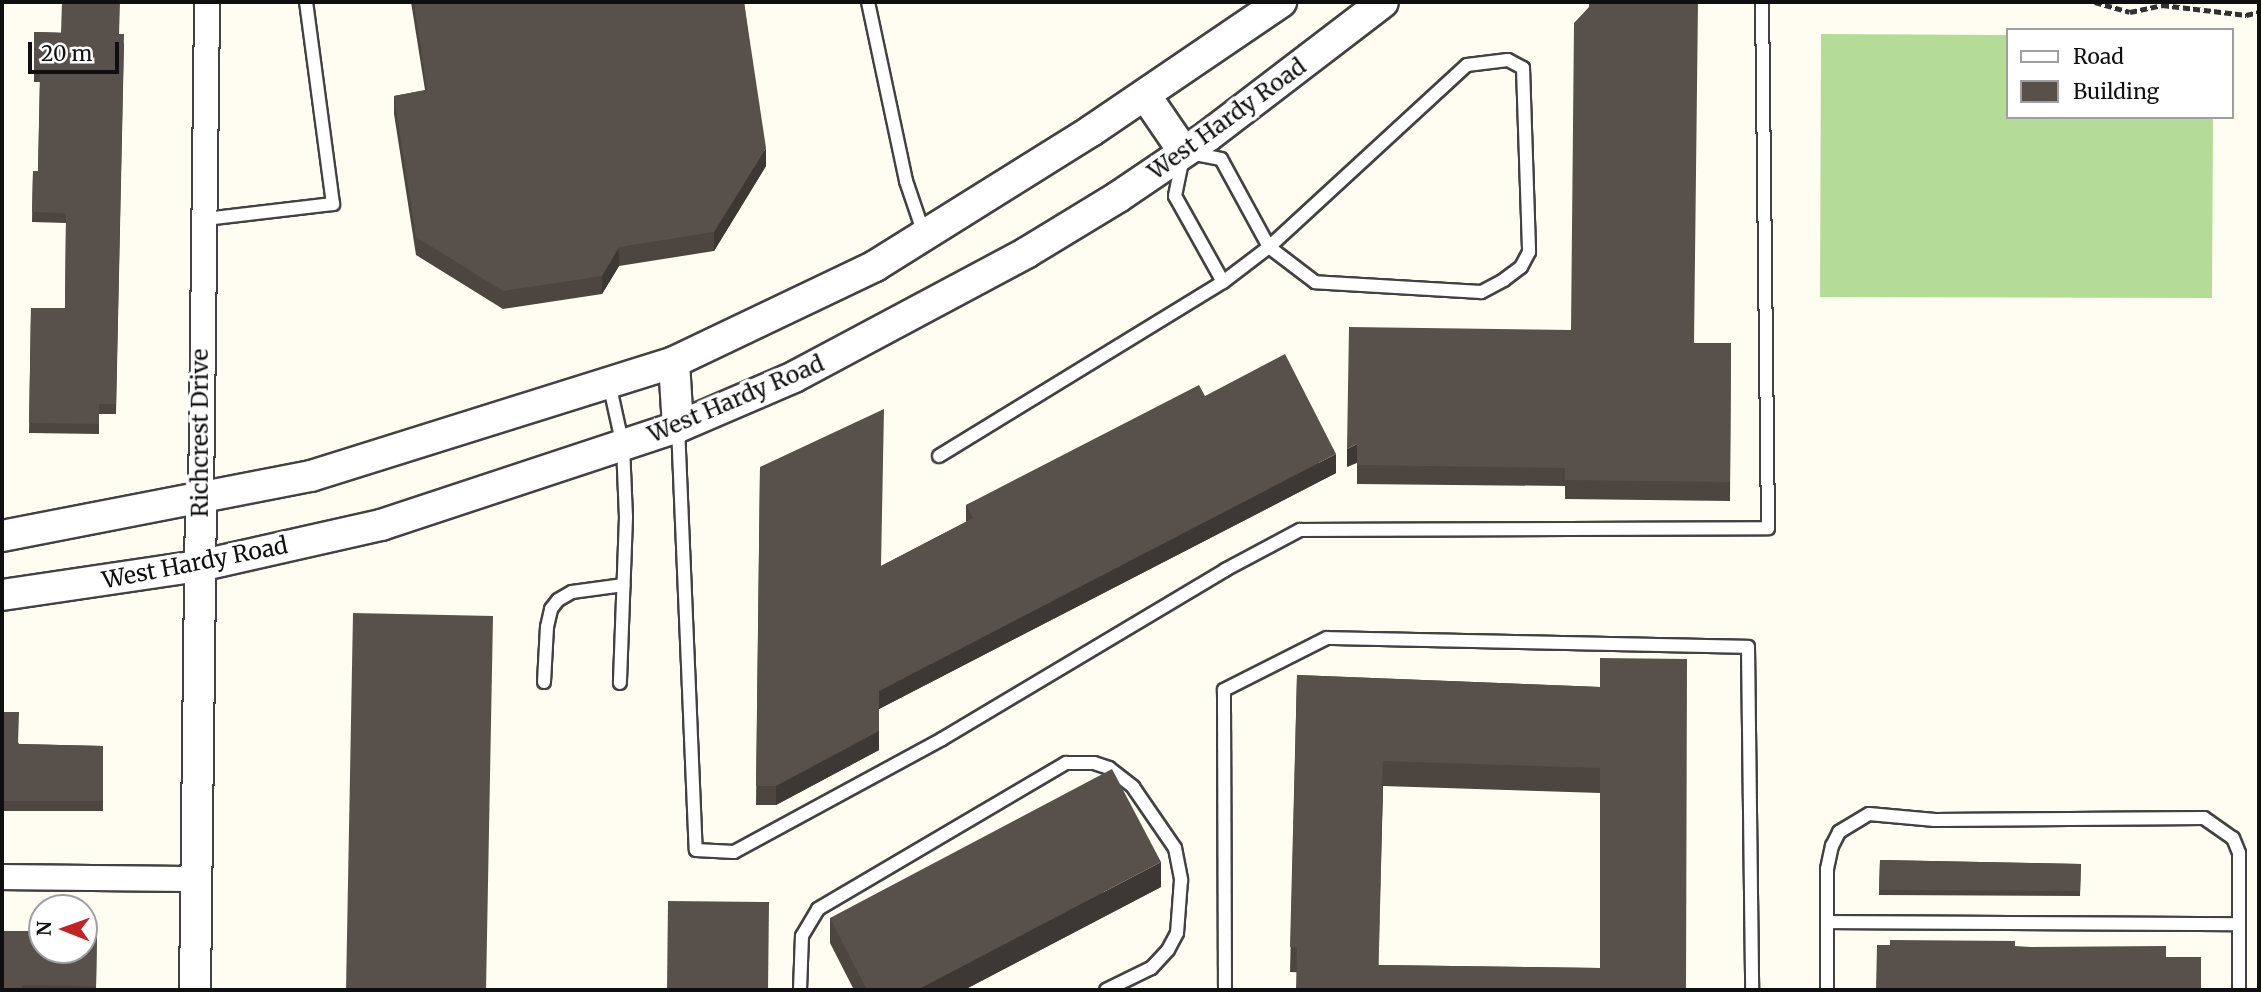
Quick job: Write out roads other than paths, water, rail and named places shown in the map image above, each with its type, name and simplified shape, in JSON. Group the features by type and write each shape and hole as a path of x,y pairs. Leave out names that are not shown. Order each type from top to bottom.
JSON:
{"street":[{"name":"Richcrest Drive","path":"195,990 199,879 199,566 208,2"},
{"path":"2,536 201,498 379,458 674,362 874,266 1145,95 1281,2"},
{"name":"West Hardy Road","path":"2,595 199,566 381,525 678,427 794,377 909,318 1026,253 1184,152 1383,2"},
{"path":"1145,95 1184,152"},
{"path":"674,362 678,427"},
{"path":"2,877 199,879"}],"lane":[{"path":"205,219 334,204 306,2"},
{"path":"869,2 906,181 924,234"},
{"path":"678,427 695,850 734,852 942,739 1225,570 1300,530 1768,528 1762,2"},
{"path":"939,456 1223,282 1269,247 1467,65 1508,60 1523,68 1529,252 1521,267 1504,280 1481,292 1315,282 1269,247 1221,159 1184,152 1175,196 1223,282"},
{"path":"609,383 623,446 624,585 620,683"},
{"path":"544,682 547,626 558,600 572,592 624,585"},
{"path":"1225,990 1224,690 1327,638 1748,647 1752,990"},
{"path":"800,990 802,936 818,909 1066,763 1094,763 1109,768 1133,787 1175,848 1181,880 1177,933 1168,950 1151,968 1106,990"},
{"path":"1826,990 1832,846 1839,832 1869,814 1936,820 2204,818 2233,838 2239,853 2239,990"},
{"path":"1827,922 2238,924"}]}
